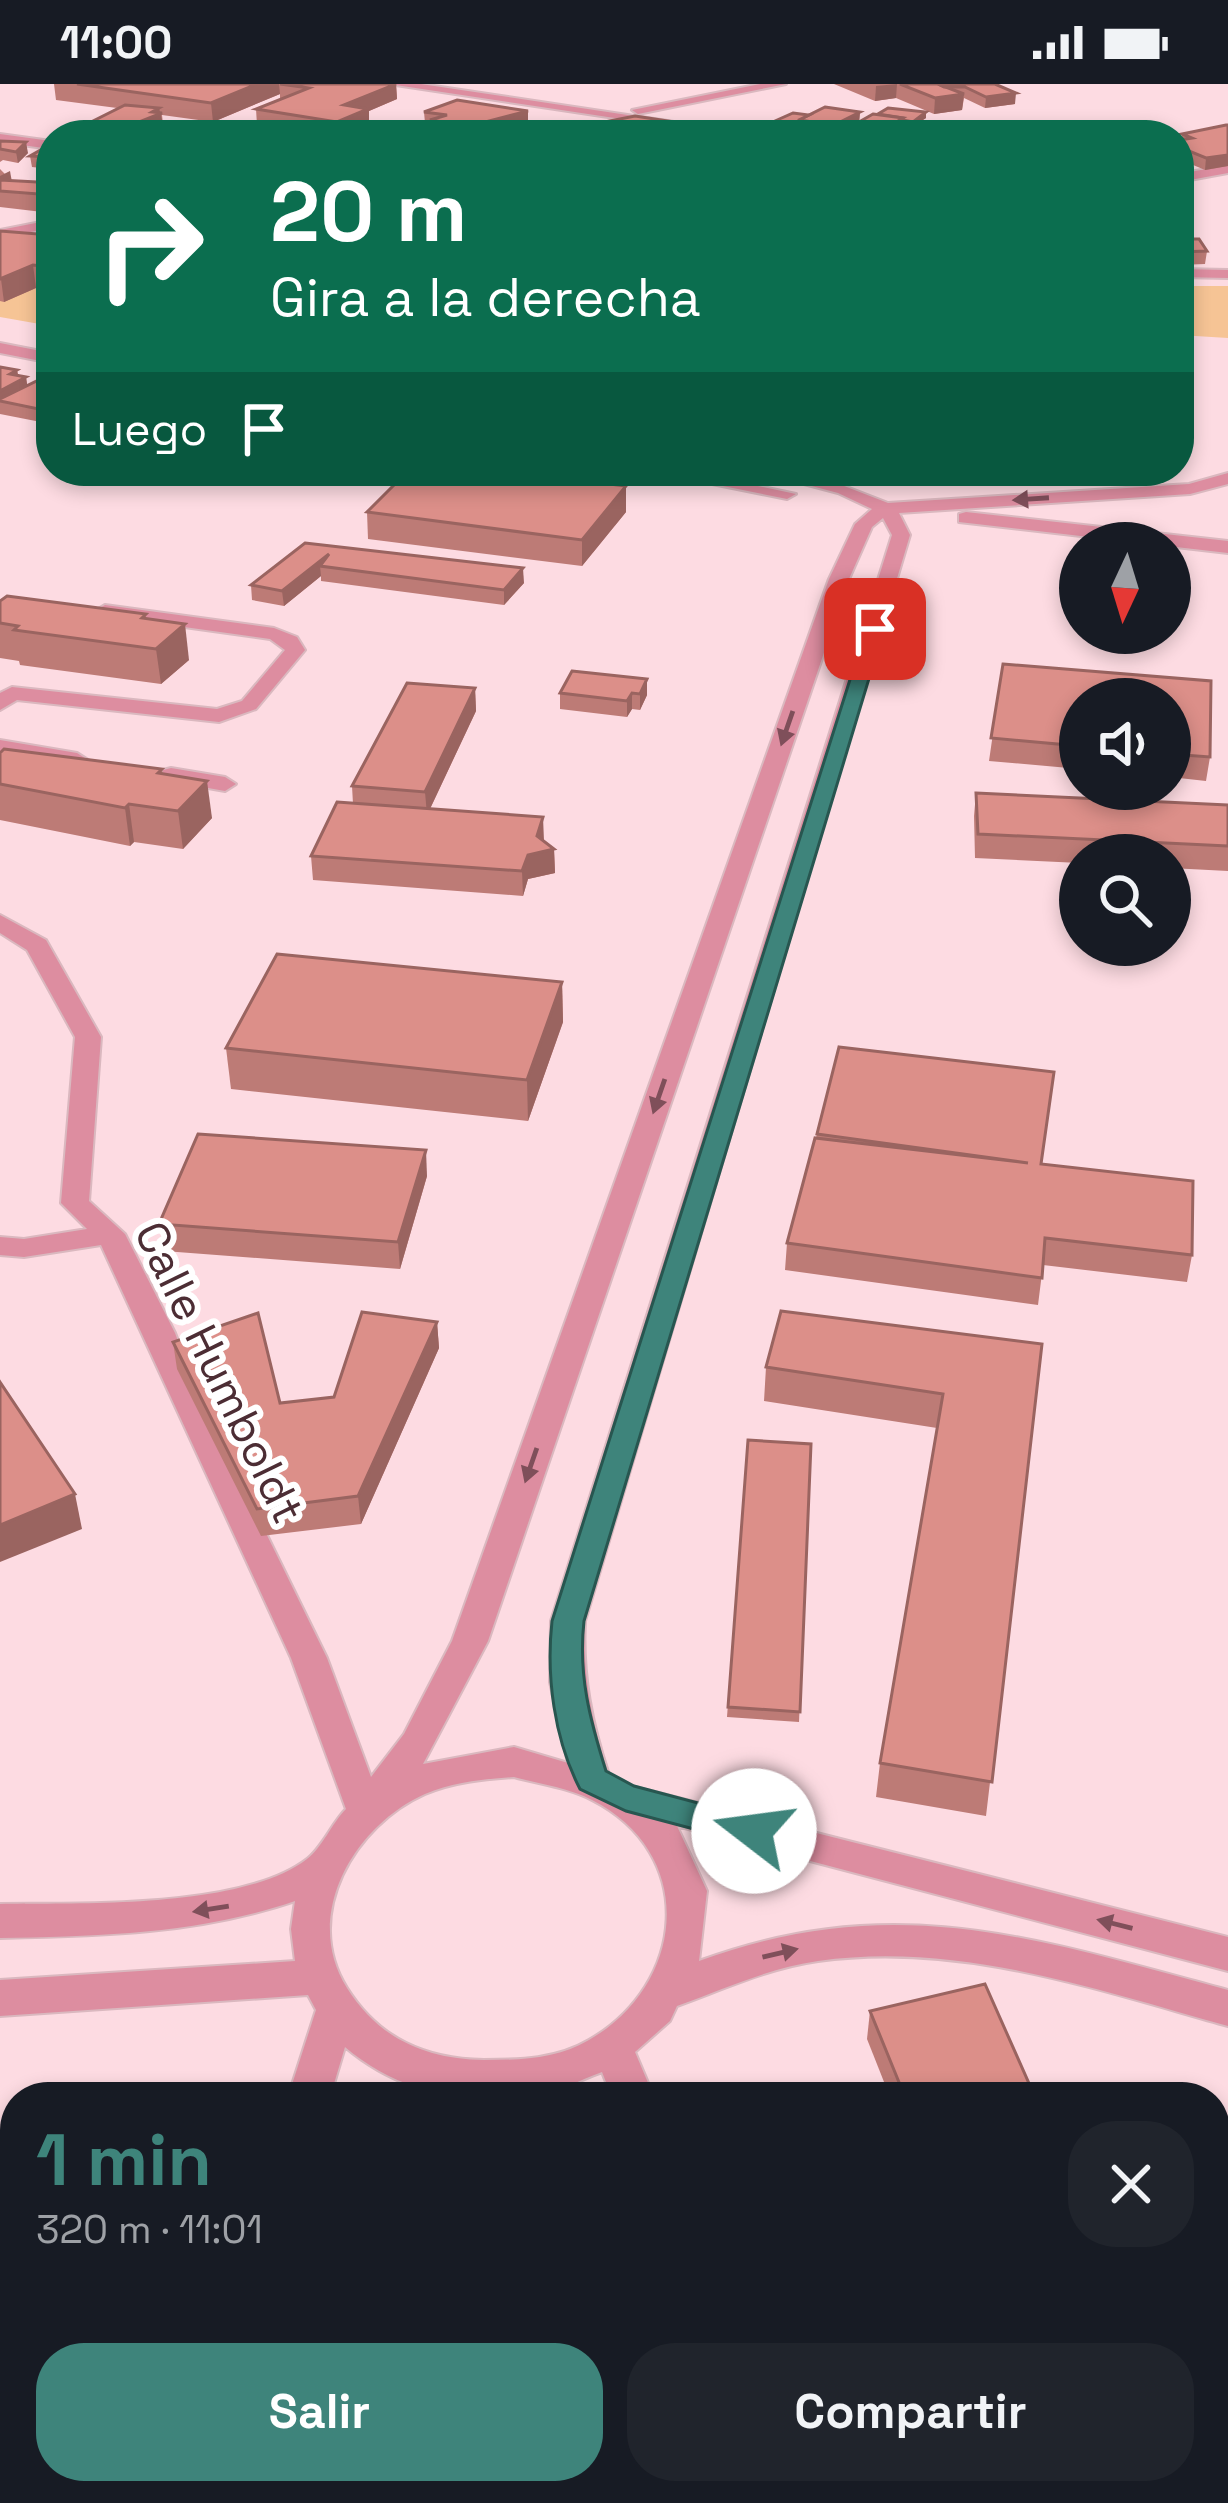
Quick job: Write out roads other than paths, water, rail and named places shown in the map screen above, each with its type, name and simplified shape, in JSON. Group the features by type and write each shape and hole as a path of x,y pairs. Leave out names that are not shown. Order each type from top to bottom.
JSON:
{"street":[{"path":"395,84 658,120"},
{"path":"589,120 780,84"},
{"path":"0,138 36,143"},
{"path":"1194,175 1228,169"},
{"path":"0,234 36,227"},
{"path":"1194,274 1228,274"},
{"path":"0,332 36,338"},
{"path":"0,348 36,355"},
{"path":"423,2082 363,2039 326,1994 308,1942 310,1906 320,1871 339,1839 366,1812 417,1744 470,1641 839,579 864,524 884,509 1190,489 1228,478"},
{"path":"747,486 884,509 1228,548"},
{"path":"498,2082 529,2080 573,2068 613,2048 646,2022 670,1991 686,1956 691,1920 688,1884 664,1837 609,1789 567,1692 568,1621 889,584 901,527 884,509 840,486"},
{"path":"1190,489 1228,498"},
{"path":"0,704 12,693 219,716 249,706 295,650 290,641 274,634 93,610"},
{"path":"0,747 90,762"},
{"path":"157,773 225,784"},
{"name":"Calle Humboldt","path":"0,922 37,945 88,1037 75,1203 110,1234 309,1658 366,1812"},
{"path":"0,1246 24,1248 110,1234"},
{"path":"366,1812 398,1790 474,1765 514,1762 1228,1954"},
{"path":"0,1921 171,1915 224,1908 276,1893 320,1871"},
{"path":"670,1991 764,1956 819,1944 885,1938 1000,1948 1228,2008"},
{"path":"0,1998 326,1994"},
{"path":"311,2082 326,1994"},
{"path":"613,2048 628,2082"}]}
